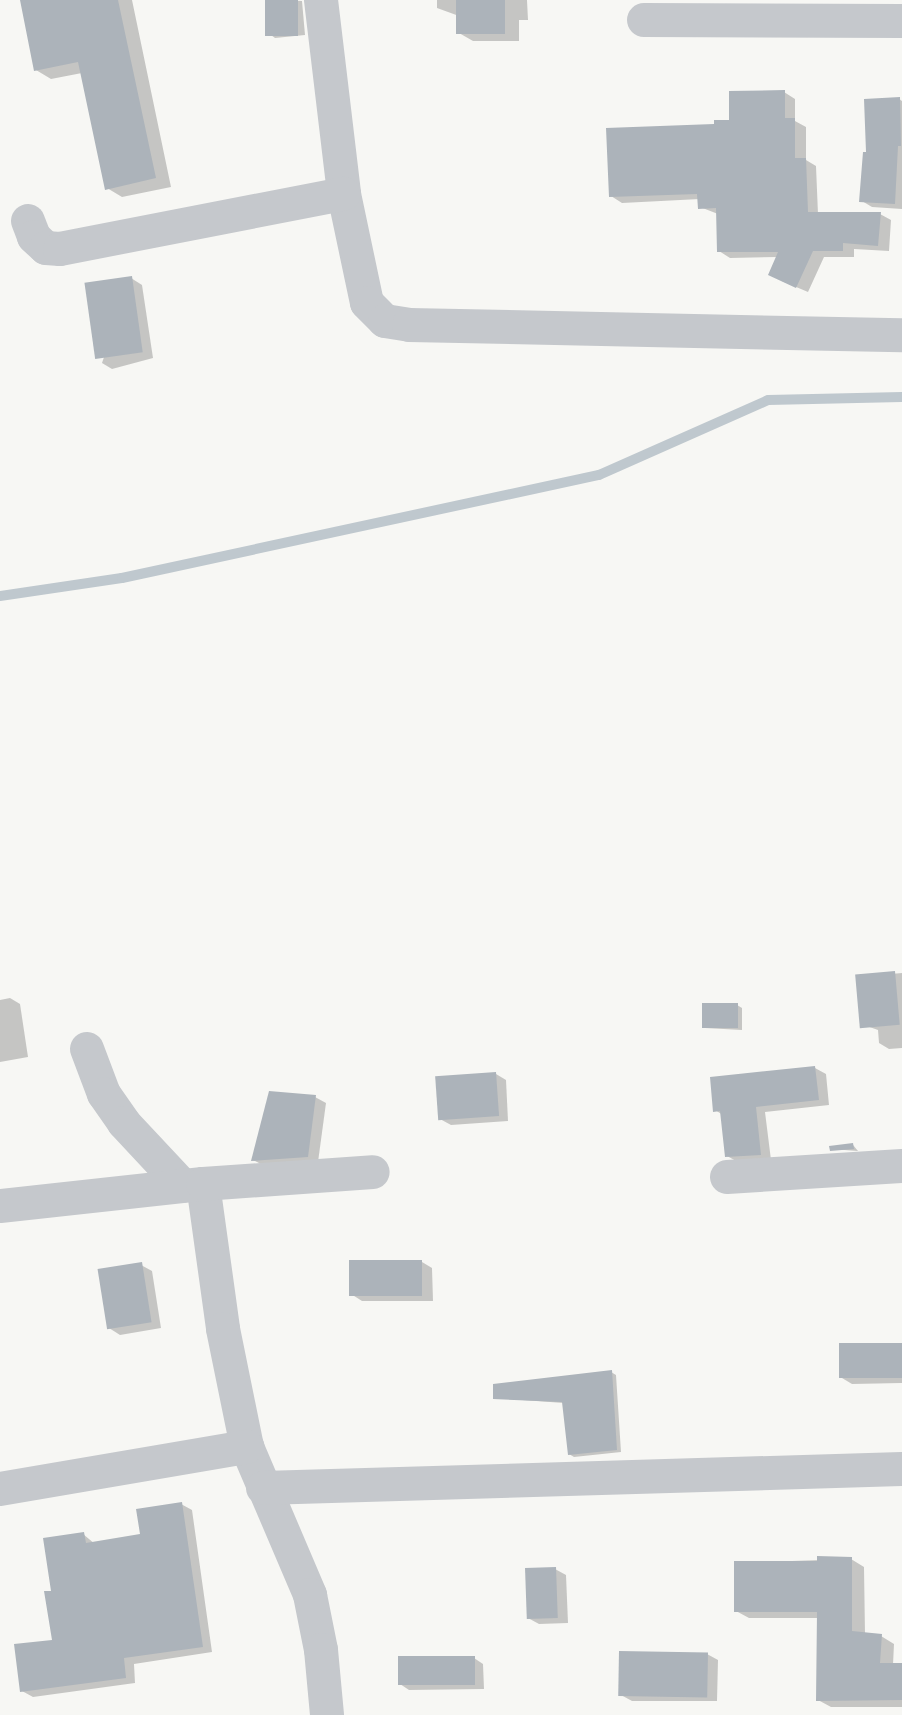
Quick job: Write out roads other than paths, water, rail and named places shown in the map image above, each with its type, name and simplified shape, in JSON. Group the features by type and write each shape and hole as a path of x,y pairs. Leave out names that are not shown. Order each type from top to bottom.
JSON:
{"street":[{"path":"321,0 344,194 367,303 376,314 395,324 902,335"},
{"path":"644,20 902,21"},
{"path":"28,221 34,237 46,248 60,249 344,194"},
{"path":"87,1049 104,1094 124,1123 193,1185 247,1447 310,1595 321,1650 327,1715"},
{"path":"727,1177 902,1166"},
{"path":"0,1206 193,1185 373,1172"},
{"path":"0,1489 247,1447"},
{"path":"263,1488 902,1469"}],"waterway":[{"path":"0,596 122,578 599,475 768,400 902,397"}]}
